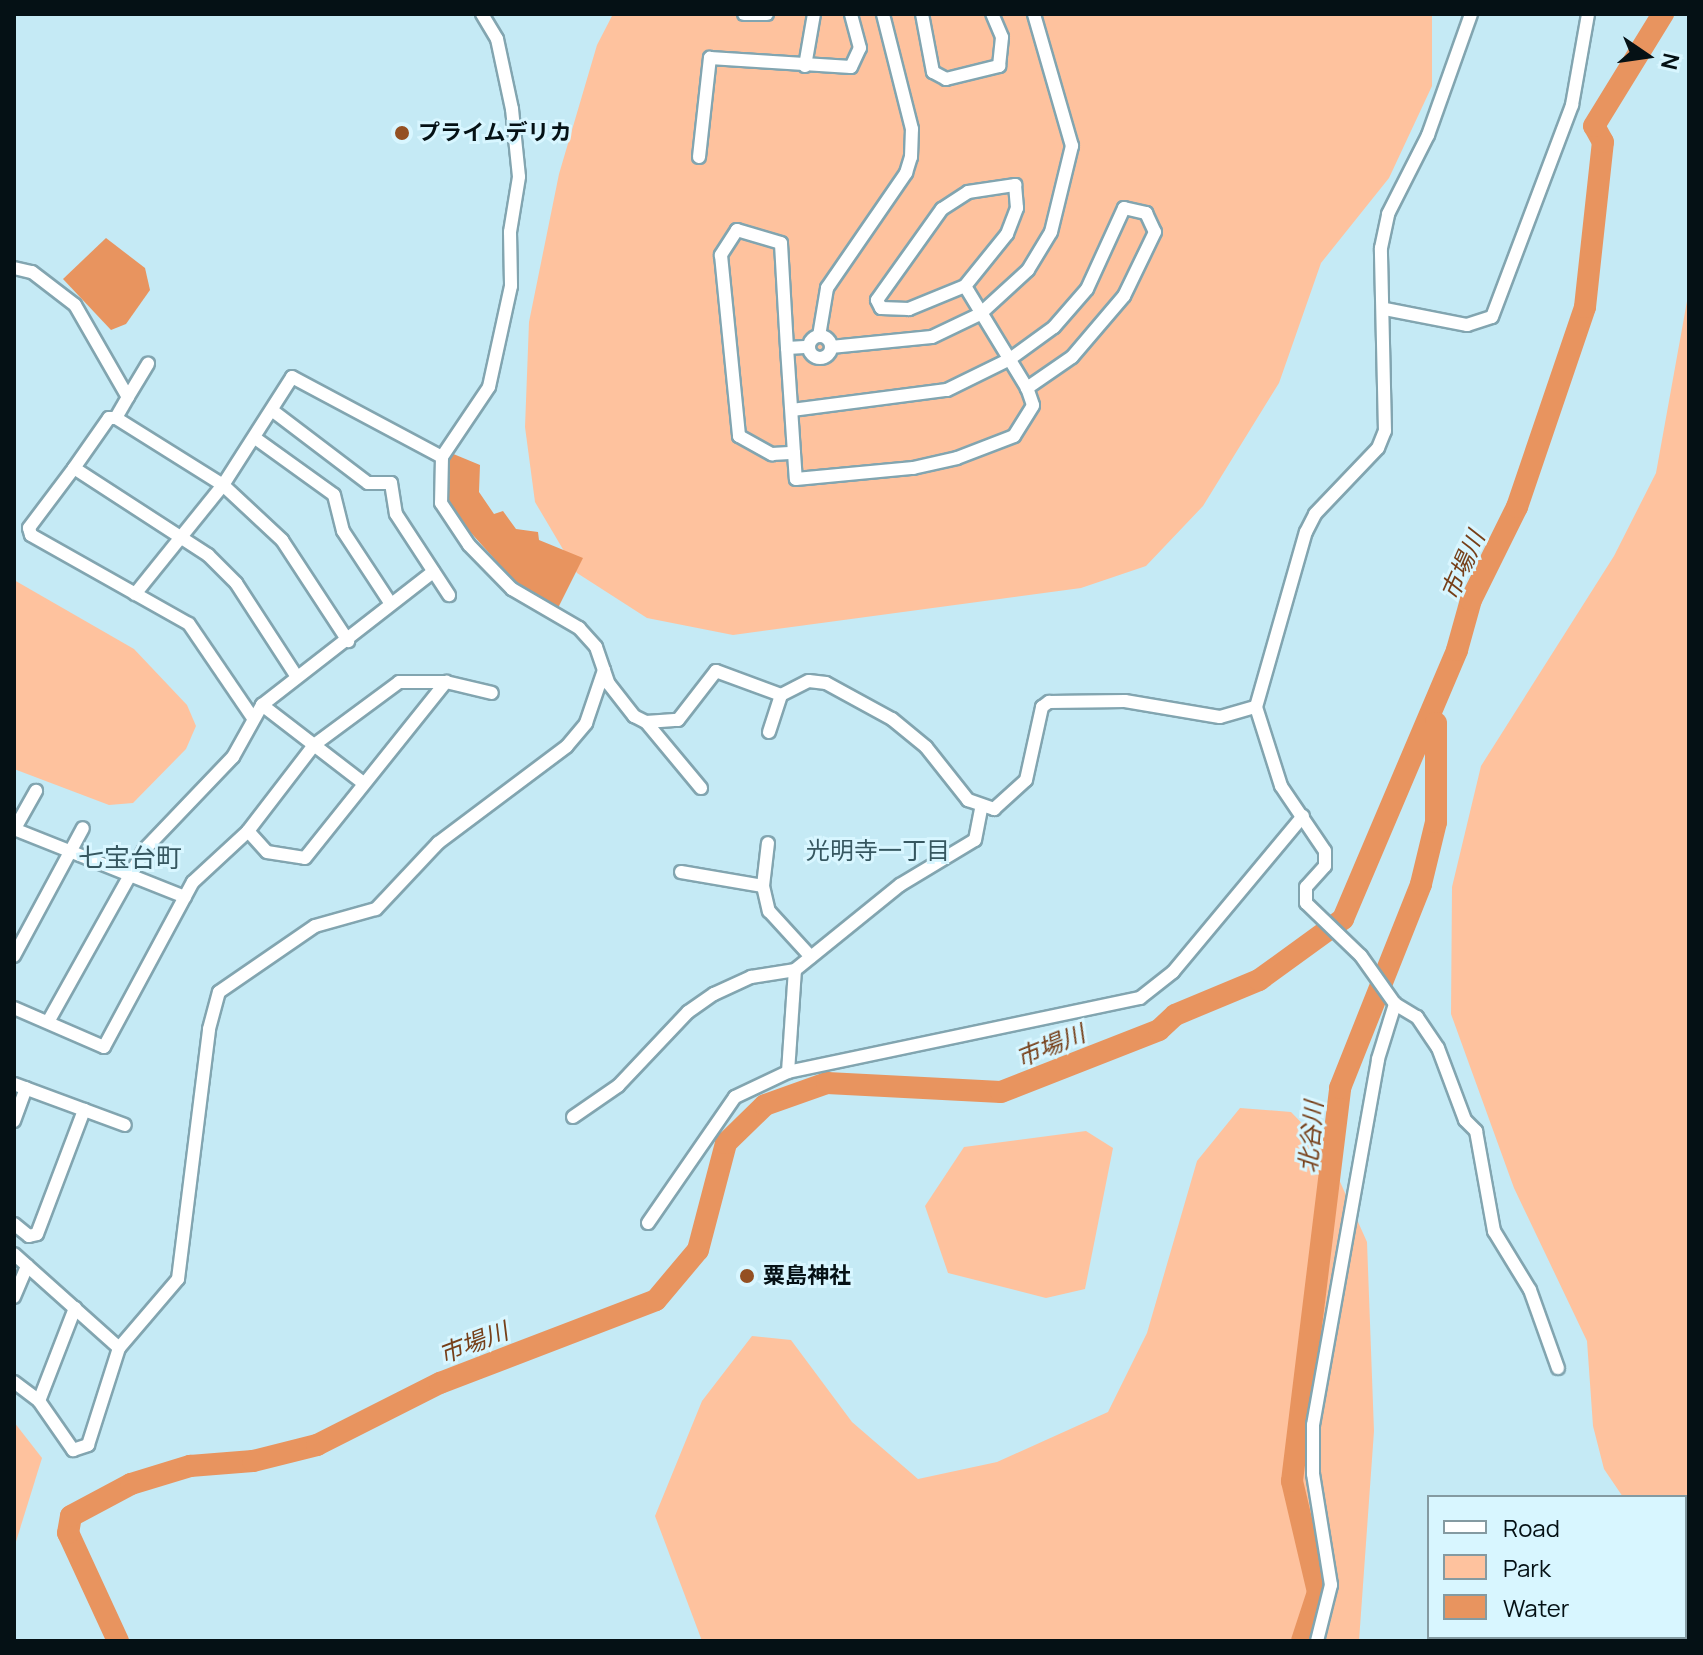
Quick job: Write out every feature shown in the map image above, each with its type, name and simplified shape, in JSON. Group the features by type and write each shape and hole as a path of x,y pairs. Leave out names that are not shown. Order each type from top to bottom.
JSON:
{"street":[{"path":"482,14 497,39 512,109 519,177 510,232 511,286 489,387 442,457 441,503 469,545 531,604 579,628 609,684 646,722 701,788"},
{"path":"744,14 767,14"},
{"path":"805,66 814,14"},
{"path":"699,157 710,58 841,69 860,57 851,14"},
{"path":"809,347 819,336 827,288 906,173 911,157 912,129 883,14"},
{"path":"922,14 933,72 946,79 999,66 1003,46 992,14"},
{"path":"787,348 809,347 822,358 831,347 932,337 980,314 1028,270 1066,188 1072,146 1034,14"},
{"path":"1471,14 1428,135 1388,214 1381,248 1385,309 1385,431 1378,448 1315,514 1306,532 1256,707 1268,759 1325,851 1325,866 1306,887 1306,903 1340,935 1393,1001 1417,1017 1454,1078 1465,1120 1476,1131 1483,1154 1494,1231 1530,1290 1558,1368"},
{"path":"1385,309 1467,325 1492,317 1572,105 1588,14"},
{"path":"1015,185 1017,208 1007,234 965,286 909,309 881,308 877,300 942,209 968,192 1015,185"},
{"path":"792,410 947,390 1010,359 1054,327 1087,289 1124,208 1153,218 1155,232 1103,325 1027,388"},
{"path":"794,453 772,454 739,436 721,255 737,230 781,243 796,479 957,458 1014,436 1033,405 1027,388 965,286"},
{"path":"14,268 65,293 128,397"},
{"path":"819,336 831,347"},
{"path":"116,418 148,364"},
{"path":"135,594 223,485 292,377 442,457"},
{"path":"273,411 368,483 391,483 396,514 449,595"},
{"path":"253,718 189,624 31,535 29,528 109,418 116,418 223,485 282,540 348,641"},
{"path":"255,438 334,495 343,531 391,604"},
{"path":"74,468 182,536 236,583 297,677"},
{"path":"48,1022 144,850 233,757 262,705 433,572"},
{"path":"14,1382 39,1401 73,1450 88,1445 119,1348 178,1279 209,1029 219,992 315,926 376,909 438,843 567,746 586,723 604,670"},
{"path":"646,722 678,720 716,671 781,695"},
{"path":"769,732 781,695 809,681 826,683 892,719 981,809"},
{"path":"14,1008 104,1047 185,897 282,796 314,745 399,682 446,682 492,693"},
{"path":"248,831 267,852 305,858 362,782 446,682"},
{"path":"981,809 1006,803 1026,780 1042,707 1049,702 1125,701 1220,717 1256,707"},
{"path":"262,705 362,782"},
{"path":"36,791 14,829 185,897"},
{"path":"573,1117 618,1086 714,994 751,977 795,970 900,885 975,840 981,809"},
{"path":"648,1223 735,1097 788,1072 1140,998 1173,972 1303,816"},
{"path":"14,956 83,828"},
{"path":"768,843 763,886 769,911 811,957"},
{"path":"681,872 763,886"},
{"path":"788,1072 795,970"},
{"path":"1317,1641 1331,1585 1313,1474 1313,1425 1378,1059 1393,1001"},
{"path":"14,1121 20,1086 125,1125"},
{"path":"14,1224 29,1236 37,1234 84,1110"},
{"path":"14,1254 119,1348"},
{"path":"14,1297 27,1266"},
{"path":"39,1401 75,1308"}],"green space":[{"path":"613,14 1432,14 1432,86 1389,178 1321,263 1279,383 1203,506 1146,566 1081,588 733,635 647,618 577,573 535,502 525,427 529,322 559,174 597,45"},
{"path":"1689,290 1689,1544 1687,1495 1622,1495 1604,1469 1593,1426 1587,1341 1514,1188 1451,1014 1452,887 1481,766 1614,556 1656,473"},
{"path":"14,580 134,649 187,705 196,726 186,749 133,803 109,805 14,769"},
{"path":"1240,1108 1291,1112 1324,1146 1367,1242 1374,1431 1359,1641 702,1641 655,1516 702,1401 752,1336 791,1340 852,1422 918,1479 997,1462 1108,1412 1147,1333 1197,1161"},
{"path":"1086,1131 1113,1148 1085,1289 1046,1298 948,1273 925,1206 964,1147"},
{"path":"14,1422 42,1458 14,1548"}],"water":[{"path":"106,238 145,268 150,290 126,324 111,330 63,279"},
{"path":"451,453 480,465 479,492 494,514 503,511 516,529 538,532 539,540 583,558 558,608 527,595 454,514 445,488"}],"waterway":[{"name":"市場川","path":"118,1641 68,1533 71,1516 131,1484 190,1466 253,1461 317,1445 440,1383 656,1300 698,1250 726,1143 765,1105 827,1083 1001,1092 1159,1030 1175,1015 1259,980 1343,919 1457,650 1471,600 1517,507 1585,307 1603,142 1594,126 1663,14"},
{"name":"北谷川","path":"1302,1641 1318,1592 1292,1481 1340,1088 1421,884 1436,822 1436,723"}],"place":[{"name":"プライムデリカ","path":"402,133"},
{"name":"粟島神社","path":"747,1276"}],"district":[{"name":"光明寺一丁目","path":"878,850"},
{"name":"七宝台町","path":"130,858"}]}
